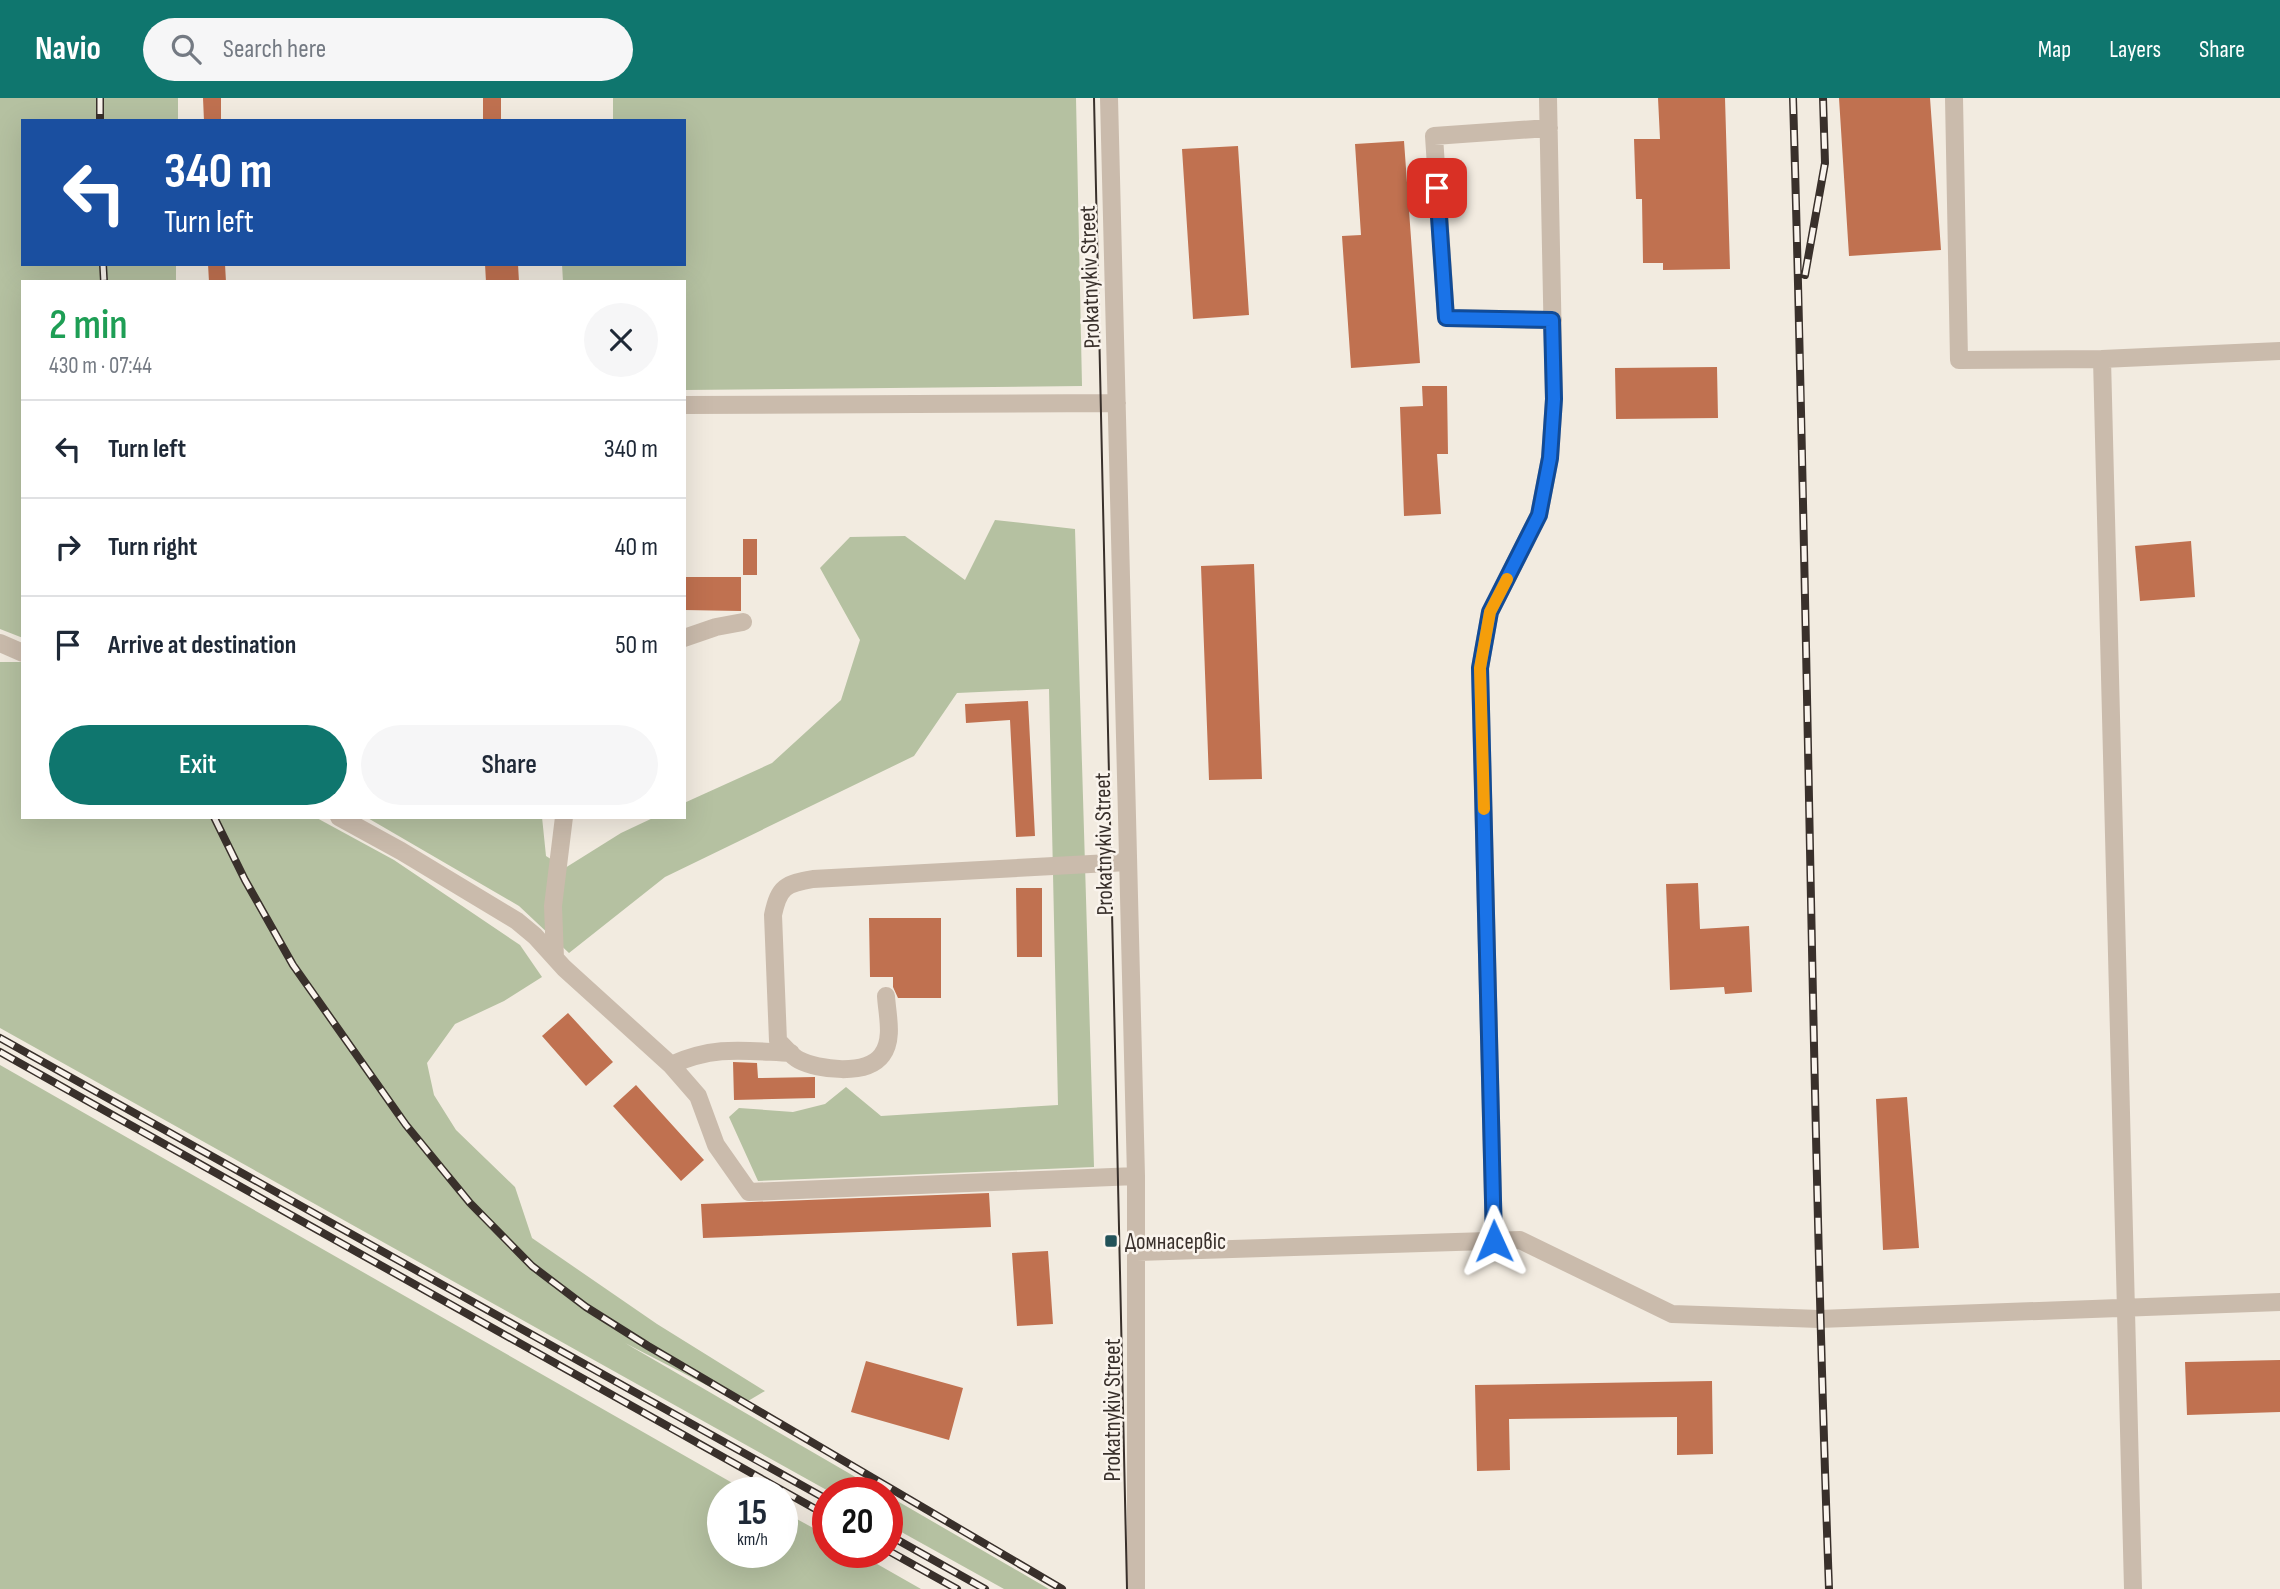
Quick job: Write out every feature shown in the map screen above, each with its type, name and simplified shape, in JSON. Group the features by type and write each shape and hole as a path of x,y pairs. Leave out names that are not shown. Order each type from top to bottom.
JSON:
{"street":[{"name":"Prokatnykiv Street","path":"1108,98 1136,1176 1136,1589"},
{"path":"1494,1241 1480,668 1490,612 1539,515 1550,458 1554,399 1548,98"},
{"path":"1954,98 1959,360 2102,359 2280,351"},
{"path":"1549,128 1434,136 1446,318 1552,320"},
{"path":"2102,359 2133,1589"},
{"path":"686,405 1117,403"},
{"path":"686,637 716,626 743,622"},
{"path":"0,643 21,652"},
{"path":"342,819 401,851 517,921 535,936 555,958 671,1065 698,1096 716,1145 749,1192 1136,1176"},
{"path":"555,958 553,906 564,819"},
{"path":"886,996 889,1037 882,1056 867,1065 850,1069 823,1068 797,1059 778,1041 773,915 777,897 789,884 813,878 1128,862"},
{"path":"671,1065 705,1052 719,1050 791,1053"},
{"path":"1137,1252 1520,1240 1672,1314 1819,1319 2280,1302"}],"green space":[{"path":"0,98 178,98 178,119 21,119 21,266 176,266 176,280 21,280 21,637 0,629"},
{"path":"613,98 1076,98 1082,386 686,390 686,280 563,280 562,266 686,266 686,119 613,119"},
{"path":"995,520 1075,529 1094,1167 758,1181 729,1117 739,1108 793,1112 825,1104 846,1087 881,1116 1058,1105 1049,689 957,693 914,756 665,877 569,953 519,906 369,819 542,819 546,856 565,868 621,833 651,819 686,819 686,802 772,763 841,700 860,640 820,568 850,537 905,536 965,580"},
{"path":"0,662 21,662 21,819 319,819 394,860 520,945 542,977 504,1001 455,1024 427,1063 434,1095 456,1130 515,1187 532,1238 657,1324 765,1391 743,1404 625,1343 855,1477 812,1477 812,1482 0,1028"},
{"path":"0,1065 722,1477 707,1477 707,1568 798,1568 798,1520 812,1527 812,1568 884,1568 921,1589 0,1589"},
{"path":"903,1504 1049,1589 1004,1589 903,1533"}],"building":[{"path":"203,98 221,98 221,119 204,119"},
{"path":"483,98 501,98 501,119 483,119"},
{"path":"1658,98 1725,98 1730,269 1663,270 1663,263 1643,263 1642,199 1636,199 1634,139 1660,139"},
{"path":"1839,98 1930,98 1941,250 1849,256"},
{"path":"1404,141 1420,363 1351,368 1342,236 1361,235 1355,144"},
{"path":"1238,146 1249,315 1193,319 1182,149"},
{"path":"208,266 225,266 226,280 209,280"},
{"path":"485,266 518,266 519,280 486,280"},
{"path":"1717,367 1718,418 1616,419 1615,368"},
{"path":"1422,386 1447,386 1448,454 1437,454 1441,514 1404,516 1400,407 1423,406"},
{"path":"743,539 757,539 757,575 743,575"},
{"path":"2191,541 2195,597 2140,601 2135,546"},
{"path":"1254,564 1262,779 1209,780 1201,566"},
{"path":"686,577 741,577 741,611 686,610"},
{"path":"1028,701 1035,836 1016,837 1010,720 966,723 965,704"},
{"path":"1698,883 1700,929 1749,926 1752,992 1725,994 1724,987 1670,990 1666,884"},
{"path":"1016,888 1042,888 1042,957 1017,957"},
{"path":"869,918 941,918 941,998 898,998 893,987 893,977 870,977"},
{"path":"568,1013 613,1062 586,1086 542,1036"},
{"path":"733,1062 757,1063 758,1078 815,1077 815,1098 734,1100"},
{"path":"636,1085 704,1160 681,1181 613,1106"},
{"path":"1907,1097 1919,1248 1883,1250 1876,1099"},
{"path":"989,1193 991,1227 703,1238 701,1204"},
{"path":"1048,1251 1053,1324 1017,1326 1012,1253"},
{"path":"2280,1360 2280,1412 2187,1415 2185,1362"},
{"path":"866,1361 963,1388 949,1440 851,1412"},
{"path":"1712,1381 1713,1454 1677,1455 1677,1417 1509,1419 1510,1470 1477,1471 1475,1385"}],"tram line":[{"path":"1094,98 1127,1589"}],"railway":[{"path":"100,98 100,119"},
{"path":"1793,98 1829,1589"},
{"path":"1805,275 1825,163 1823,98"},
{"path":"103,266 104,280"},
{"path":"215,819 245,880 293,965 406,1125 470,1203 532,1266 586,1307 648,1346 1062,1589"},
{"path":"0,1038 812,1491"},
{"path":"0,1052 812,1507"},
{"path":"903,1543 985,1589"},
{"path":"903,1559 957,1589"}],"slow traffic":[{"path":"1484,809 1480,668 1490,612 1507,579"}],"place":[{"name":"Домнасервіс","path":"1111,1241"}],"route":[{"path":"1437,188 1446,318 1552,320 1554,399 1550,458 1539,515 1490,612 1480,668 1494,1241"}]}
